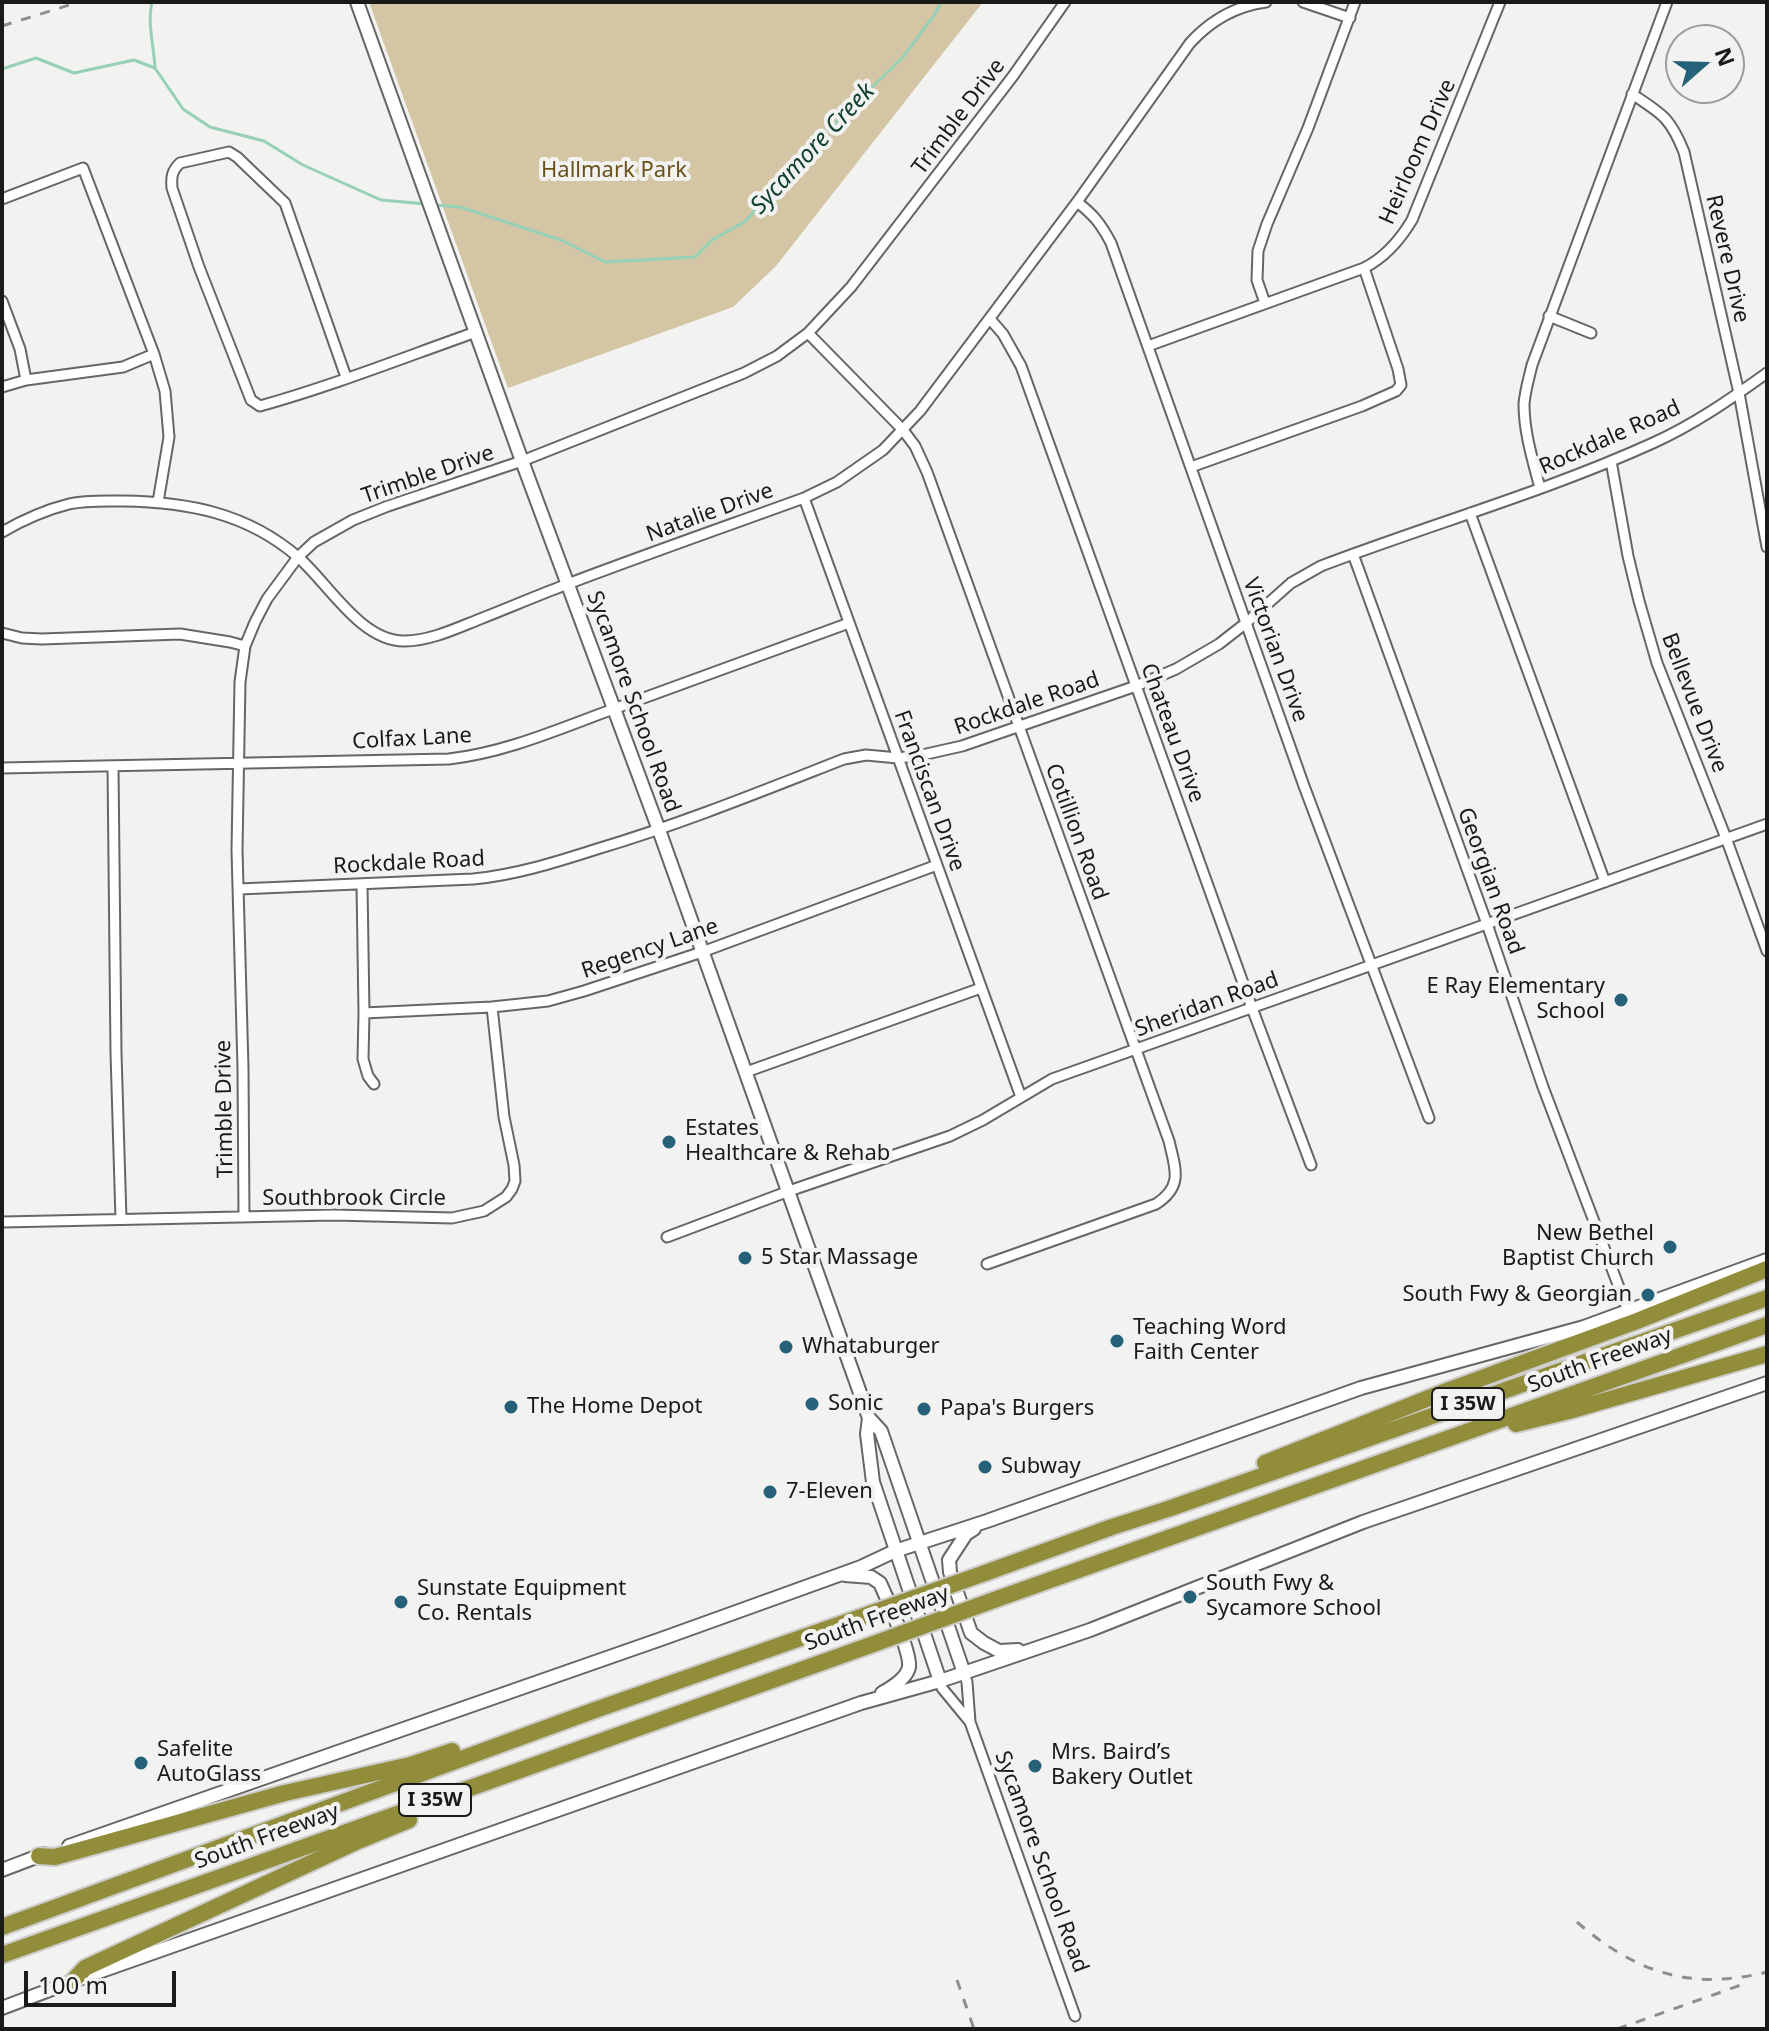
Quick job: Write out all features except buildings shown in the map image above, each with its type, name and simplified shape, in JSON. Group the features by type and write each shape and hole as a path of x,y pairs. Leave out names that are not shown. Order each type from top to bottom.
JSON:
{"highway":[{"path":"1168,1509 1177,1495 1767,1269"},
{"name":"South Freeway","path":"2,1927 595,1710 1767,1298"},
{"name":"South Freeway","path":"2,1955 1767,1325"},
{"path":"1463,1434 1535,1420 1767,1354"},
{"path":"39,1856 55,1857 285,1793 390,1770 572,1710 595,1710"},
{"path":"73,1981 85,1968 358,1841 473,1795 501,1776"}],"main road":[{"name":"Sycamore School Road","path":"357,2 659,830 869,1418 881,1431 964,1673"},
{"name":"South Freeway","path":"2,1870 1350,1392 1560,1335 1767,1260"},
{"path":"2,2008 861,1703 1034,1650 1363,1522 1767,1383"},
{"name":"Sycamore School Road","path":"869,1418 867,1434 873,1482 940,1681"},
{"path":"987,1521 966,1534 949,1560 950,1572 971,1633 999,1651 1034,1650"},
{"path":"838,1575 871,1577 880,1583 910,1665 906,1674 889,1689 861,1703"}],"street":[{"name":"Trimble Drive","path":"244,1217 238,764 240,682 245,646 267,599 298,557 314,542 353,520 522,461 744,373 777,356 808,333 851,287 1013,76 1065,2"},
{"name":"Natalie Drive","path":"2,532 44,511 72,503 158,502 206,509 246,523 278,541 298,557 356,619 387,639 405,641 450,631 568,584 804,498 852,473 903,430 990,319 1203,28 1232,11 1266,2"},
{"path":"1303,2 1350,18"},
{"path":"1265,303 1257,280 1258,251 1355,2"},
{"name":"Heirloom Drive","path":"1148,346 1364,268 1393,248 1412,220 1500,2"},
{"path":"1540,488 1528,438 1524,400 1532,365 1667,2"},
{"name":"Revere Drive","path":"1632,94 1670,122 1684,152 1739,393 1766,543"},
{"path":"346,377 285,203 229,152 180,163 171,177 172,188 251,400 260,406 346,377 476,332"},
{"path":"2,199 83,168 154,354 165,391 169,437 158,502"},
{"name":"Victorian Drive","path":"1077,202 1094,215 1111,243 1370,965 1429,1118"},
{"path":"1191,467 1396,391 1401,385 1398,369 1364,268"},
{"path":"2,301 20,349 26,380"},
{"path":"1549,316 1591,333"},
{"name":"Chateau Drive","path":"990,319 1003,334 1021,366 1311,1165"},
{"name":"Cotillion Road","path":"808,333 903,430 915,446 927,472 1169,1141 1176,1174 1167,1197 1156,1204 987,1264"},
{"path":"2,387 26,380 123,367 154,354"},
{"name":"Rockdale Road","path":"239,889 504,876 659,830 844,759 866,755 898,758 962,746 1136,686 1176,669 1219,644 1305,574 1611,461 1675,432 1767,373"},
{"name":"Bellevue Drive","path":"1611,461 1628,556 1653,651 1767,951"},
{"name":"Franciscan Drive","path":"804,498 1021,1097"},
{"path":"1470,513 1605,882"},
{"name":"Georgian Road","path":"1353,554 1543,1087 1628,1311"},
{"name":"Colfax Lane","path":"2,768 468,757 528,742 849,623"},
{"path":"2,633 42,639 180,634 245,646"},
{"path":"113,766 121,1219"},
{"name":"Sheridan Road","path":"667,1237 950,1136 1052,1079 1767,824"},
{"name":"Regency Lane","path":"364,1013 527,1005 560,998 702,952 937,865"},
{"path":"362,884 363,1059 374,1084"},
{"path":"746,1072 981,988"},
{"name":"Southbrook Circle","path":"2,1222 334,1215 452,1218 484,1211 506,1197 515,1181 504,1117 492,1007"},
{"name":"Sycamore School Road","path":"964,1673 970,1722 1075,2016"},
{"name":"Sycamore School Road","path":"940,1681 942,1688 970,1722"}],"green space":[{"name":"Hallmark Park","path":"369,2 983,2 776,266 733,307 508,388"}],"waterway":[{"path":"152,2 150,26 155,68"},
{"name":"Sycamore Creek","path":"435,205 460,207 561,240 605,262 695,257 712,240 746,221 797,160 903,57 941,2"},
{"name":"Sycamore Creek","path":"2,69 36,58 74,73 134,60 155,68 183,109 210,127 264,141 303,165 381,200 427,204"}],"railway":[{"path":"2,26 79,2"},
{"path":"1577,1922 1621,1954 1666,1973 1714,1979 1767,1972"},
{"path":"957,1980 974,2029"},
{"path":"1617,2029 1741,1985"}],"place":[{"name":"E Ray Elementary School","path":"1621,1000"},
{"name":"Estates Healthcare & Rehab","path":"669,1142"},
{"name":"New Bethel Baptist Church","path":"1670,1247"},
{"name":"5 Star Massage","path":"745,1258"},
{"name":"South Fwy & Georgian","path":"1648,1295"},
{"name":"Teaching Word Faith Center","path":"1117,1341"},
{"name":"Whataburger","path":"786,1347"},
{"name":"Sonic","path":"812,1404"},
{"name":"The Home Depot","path":"511,1407"},
{"name":"Papa's Burgers","path":"924,1409"},
{"name":"Subway","path":"985,1467"},
{"name":"7-Eleven","path":"770,1492"},
{"name":"South Fwy & Sycamore School","path":"1190,1597"},
{"name":"Sunstate Equipment Co. Rentals","path":"401,1602"},
{"name":"Safelite AutoGlass","path":"141,1763"},
{"name":"Mrs. Baird’s Bakery Outlet","path":"1035,1766"}]}
